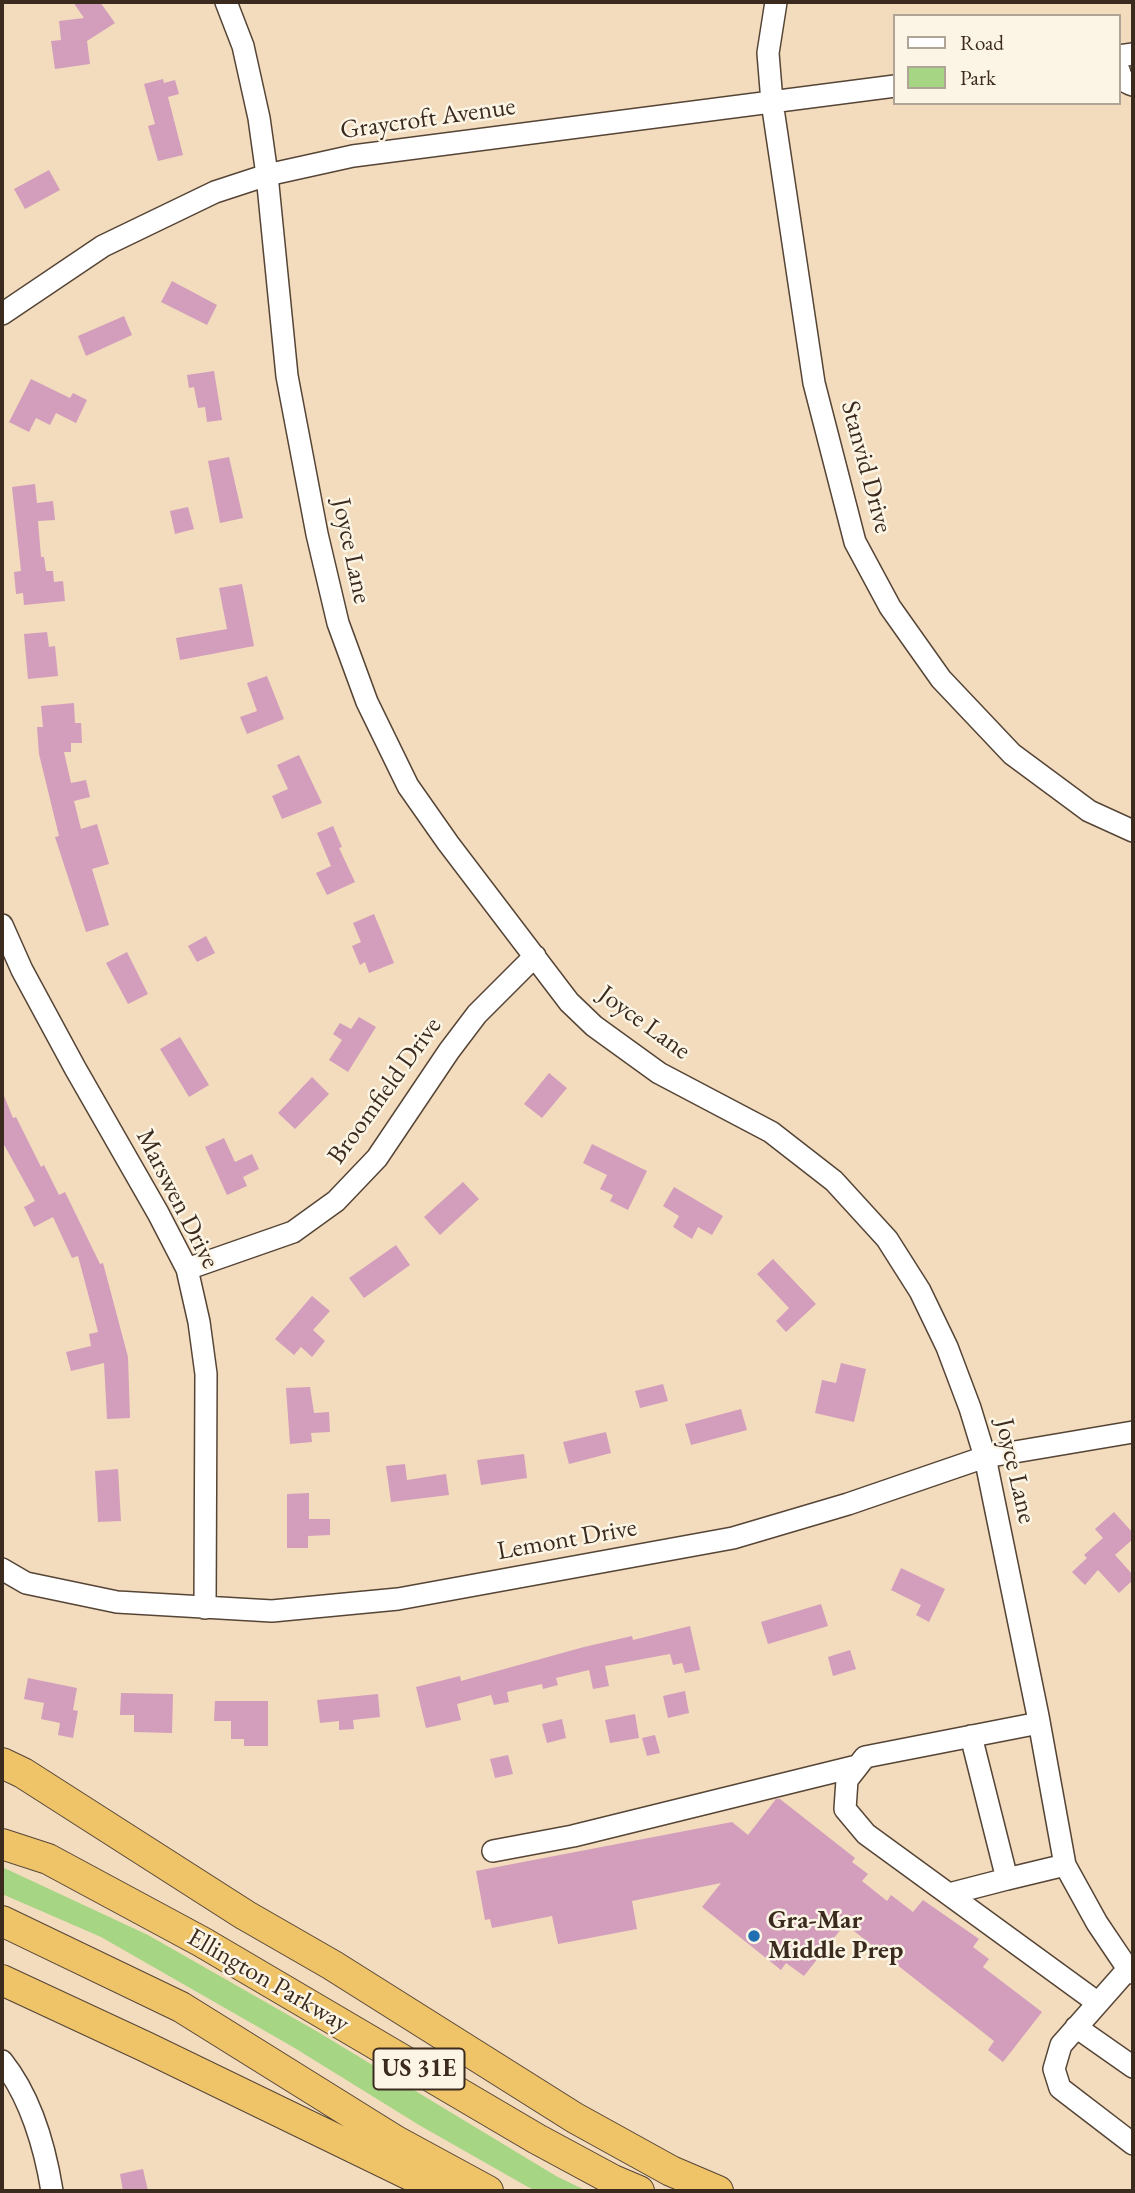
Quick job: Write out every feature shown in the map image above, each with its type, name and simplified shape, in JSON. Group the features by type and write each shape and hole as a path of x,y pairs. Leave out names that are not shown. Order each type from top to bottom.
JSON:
{"highway":[{"path":"2,1763 112,1828 245,1915 332,1965 575,2118 671,2171 718,2191"},
{"name":"US 31E","path":"2,1833 48,1859"},
{"name":"Ellington Parkway","path":"2,1844 48,1859 202,1942 537,2139 639,2191"},
{"name":"US 31E","path":"2,1921 181,2007 397,2141 488,2191"},
{"path":"2,1980 410,2175 456,2191"}],"street":[{"name":"Joyce Lane","path":"226,2 243,46 259,117 287,376 317,534 338,623 367,702 408,786 569,1002 594,1026 659,1073 771,1132 834,1181 887,1239 920,1291 947,1348 985,1457 1065,1864 1097,1923 1131,1971"},
{"name":"Stanvid Drive","path":"776,2 768,53 772,102 814,383 855,542 890,607 941,679 1012,754 1089,811 1133,831"},
{"name":"Graycroft Avenue","path":"2,314 103,246 215,192 267,175 353,156 894,86"},
{"name":"Marswen Drive","path":"2,925 22,970 68,1056 159,1213 187,1269 200,1322 206,1374 205,1608"},
{"name":"Broomfield Drive","path":"187,1269 293,1232 336,1201 377,1158 477,1014 535,956"},
{"name":"Lemont Drive","path":"2,1569 26,1583 117,1602 272,1611 398,1599 733,1538 848,1504 985,1457 1133,1432"},
{"path":"1039,1723 865,1756 847,1780 845,1809 866,1834 1098,2003"},
{"path":"971,1736 1007,1879"},
{"path":"493,1851 573,1836 857,1766"},
{"path":"949,1894 1065,1864"},
{"path":"1131,1971 1061,2045 1054,2070 1060,2088 1133,2144"},
{"path":"1076,2027 1133,2067"},
{"path":"2,2061 18,2082 38,2134 52,2191"}],"green space":[{"path":"2,1867 148,1935 318,2032 556,2176 587,2191 536,2191 528,2187 101,1937 2,1894"}],"building":[{"path":"73,2 100,2 115,23 87,41 90,64 55,69 51,41 61,40 59,21 84,18"},
{"path":"163,79 164,83 175,80 179,94 168,97 183,155 158,161 148,126 155,124 144,84"},
{"path":"49,170 60,190 25,209 14,189"},
{"path":"172,281 217,305 207,325 161,302"},
{"path":"124,316 132,335 86,356 78,336"},
{"path":"214,371 222,420 207,422 205,407 198,408 194,387 189,388 187,375"},
{"path":"31,379 70,398 73,393 87,400 76,423 56,413 50,425 36,418 29,432 9,422"},
{"path":"229,457 243,518 220,523 208,461"},
{"path":"35,484 37,503 53,501 55,520 38,521 41,557 44,557 46,571 53,571 54,582 63,581 65,601 24,605 23,593 16,594 14,572 21,571 12,487"},
{"path":"188,507 194,529 175,534 170,511"},
{"path":"242,584 254,646 180,660 176,638 227,629 219,588"},
{"path":"47,632 49,647 55,646 58,676 28,679 24,634"},
{"path":"267,676 284,719 247,734 240,717 257,711 247,683"},
{"path":"74,703 75,723 81,723 82,743 71,743 71,752 64,752 71,783 86,780 90,797 74,801 81,829 97,824 109,864 92,869 109,925 86,932 55,837 59,836 39,754 37,727 43,727 41,706"},
{"path":"299,755 322,803 282,819 272,796 288,789 277,765"},
{"path":"333,826 342,847 339,848 355,882 327,895 316,873 331,866 317,833"},
{"path":"374,914 394,963 369,973 365,962 360,965 352,946 361,942 353,923"},
{"path":"206,936 215,953 197,962 188,946"},
{"path":"127,952 148,994 128,1004 106,963"},
{"path":"359,1017 376,1027 348,1072 329,1060 342,1040 333,1034 340,1023 351,1029"},
{"path":"180,1037 209,1085 189,1097 160,1049"},
{"path":"549,1073 567,1088 542,1118 524,1104"},
{"path":"312,1077 329,1094 295,1129 278,1113"},
{"path":"2,1091 13,1118 16,1117 41,1167 44,1165 59,1195 65,1192 100,1264 103,1263 128,1357 130,1418 107,1419 104,1363 71,1371 66,1352 91,1346 89,1334 98,1332 78,1256 72,1258 53,1217 34,1227 24,1207 35,1201 2,1141"},
{"path":"224,1138 235,1162 252,1154 259,1169 243,1177 247,1186 227,1195 205,1147"},
{"path":"592,1144 647,1171 628,1210 610,1201 613,1195 600,1189 607,1175 583,1163"},
{"path":"463,1182 479,1199 440,1235 424,1217"},
{"path":"674,1187 723,1216 712,1235 698,1227 692,1239 673,1227 679,1216 663,1206"},
{"path":"396,1245 410,1265 364,1298 349,1278"},
{"path":"773,1259 816,1304 786,1332 776,1321 789,1308 757,1274"},
{"path":"312,1296 330,1311 313,1330 325,1341 312,1357 301,1347 294,1355 275,1339"},
{"path":"841,1363 866,1369 854,1422 815,1413 822,1380 836,1383"},
{"path":"663,1384 668,1401 640,1408 635,1391"},
{"path":"310,1387 314,1413 329,1412 330,1432 311,1433 312,1442 290,1444 286,1388"},
{"path":"741,1409 747,1430 691,1445 685,1424"},
{"path":"606,1432 611,1453 569,1464 563,1442"},
{"path":"524,1454 527,1478 481,1485 477,1460"},
{"path":"405,1464 407,1480 446,1474 449,1495 391,1502 386,1466"},
{"path":"118,1469 121,1521 98,1522 95,1471"},
{"path":"309,1493 309,1519 330,1519 330,1535 308,1536 308,1548 287,1548 287,1494"},
{"path":"1114,1512 1133,1533 1133,1539 1115,1555 1133,1575 1133,1580 1119,1593 1098,1570 1085,1585 1072,1572 1087,1558 1084,1555 1103,1538 1095,1529"},
{"path":"901,1568 945,1589 929,1622 916,1615 921,1605 891,1590"},
{"path":"821,1604 828,1626 768,1644 761,1622"},
{"path":"690,1626 700,1670 685,1673 682,1663 673,1665 670,1654 605,1666 609,1686 593,1689 589,1670 556,1678 558,1685 543,1689 542,1684 507,1692 509,1702 494,1705 491,1695 457,1704 461,1720 426,1728 416,1687 460,1676 461,1681 584,1647 632,1636 633,1640"},
{"path":"850,1650 856,1669 833,1676 828,1657"},
{"path":"28,1678 77,1688 73,1710 78,1711 73,1738 58,1735 60,1723 41,1719 44,1703 24,1699"},
{"path":"685,1691 689,1713 668,1718 663,1696"},
{"path":"121,1693 173,1694 172,1733 134,1732 134,1715 120,1715"},
{"path":"378,1694 380,1717 353,1720 354,1729 339,1730 339,1721 320,1723 317,1700"},
{"path":"215,1701 268,1701 268,1746 244,1746 244,1739 231,1739 231,1721 214,1721"},
{"path":"635,1714 639,1738 610,1743 605,1720"},
{"path":"562,1719 566,1738 547,1743 542,1724"},
{"path":"655,1735 660,1753 647,1756 642,1738"},
{"path":"508,1755 513,1774 495,1778 490,1759"},
{"path":"776,1799 780,1799 855,1858 852,1862 868,1874 862,1881 887,1901 891,1895 913,1912 923,1900 979,1939 973,1947 989,1959 983,1967 1042,2012 1003,2062 988,2050 994,2041 845,1924 804,1976 786,1963 781,1970 702,1907 721,1883 632,1901 637,1929 558,1944 552,1916 492,1928 490,1919 485,1920 476,1871 732,1822 748,1835"},
{"path":"143,2169 148,2191 123,2191 120,2174"}],"place":[{"name":"Gra-Mar Middle Prep","path":"754,1936"}]}
